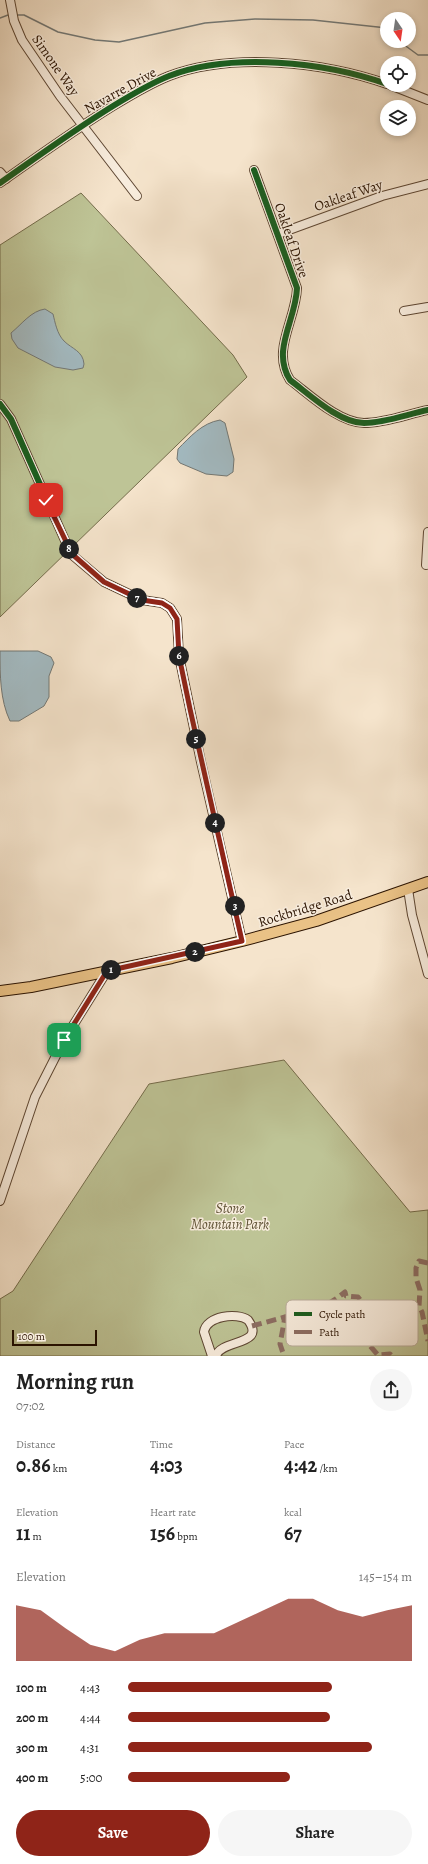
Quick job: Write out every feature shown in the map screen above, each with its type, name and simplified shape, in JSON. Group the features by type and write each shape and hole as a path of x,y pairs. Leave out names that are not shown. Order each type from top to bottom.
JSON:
{"main road":[{"name":"Rockbridge Road","path":"0,991 31,987 242,941 316,921 428,882"}],"street":[{"name":"Simone Way","path":"10,0 14,22 22,40 83,125 137,196"},
{"name":"Navarre Drive","path":"3,181 83,125 143,88 169,76 194,68 251,63 302,65 344,72 380,83"},
{"name":"Navarre Drive","path":"407,92 428,100"},
{"name":"Oakleaf Drive","path":"254,170 297,288 296,302 281,356 282,364 290,380 340,416 355,422 373,422 428,410"},
{"path":"0,172 3,181"},
{"name":"Oakleaf Way","path":"278,234 382,196 428,184"},
{"path":"404,311 428,307"},
{"path":"0,404 11,419 46,500 72,554 104,582 142,600 162,603 170,608 177,619 179,656 201,762 242,941"},
{"path":"426,565 428,532"},
{"path":"408,889 412,915 428,974"},
{"path":"0,1202 35,1097 64,1040 107,971"},
{"path":"212,1356 204,1332 204,1329 209,1323 230,1316 244,1317 248,1320 253,1329 252,1335 248,1339 222,1348 217,1352 216,1356"}],"green space":[{"path":"81,193 233,355 247,377 0,617 0,245"},
{"name":"Stone Mountain Park","path":"284,1060 410,1212 428,1210 428,1356 0,1356 0,1299 13,1291 149,1084"}],"water":[{"path":"45,309 53,314 62,338 82,356 84,364 83,368 73,370 55,367 18,348 12,339 11,333 23,322 35,312"},
{"path":"220,420 225,423 234,459 233,472 227,476 206,474 180,463 177,459 178,449 202,427"},
{"path":"0,651 38,651 51,657 54,663 49,676 49,697 44,706 19,721 10,721 4,705 2,696"}],"waterway":[{"path":"0,18 8,15"},
{"path":"18,15 24,15 58,32 95,40 119,42 205,23 255,19 313,20 380,27"},
{"path":"408,48 418,55 428,55"}],"marked path":[{"path":"428,1263 419,1261 416,1268 416,1278 420,1290 419,1306 422,1312 428,1341"},
{"path":"334,1300 345,1292 346,1296 358,1297 360,1300"},
{"path":"252,1326 285,1317 280,1344 284,1356"},
{"path":"370,1346 378,1355 390,1354 392,1356"}],"cycle path":[{"path":"0,183 98,115 147,86 169,76 194,69 221,64 249,62 278,63 307,65 335,70 380,82"},
{"path":"254,170 297,288 296,300 286,335 283,357 285,369 290,380 325,407 354,422 380,422 428,410"},
{"path":"0,404 11,419 71,554 104,582 142,600 162,603 170,608 177,619 179,656 201,762 242,941"}],"route":[{"path":"46,500 72,554 104,582 142,600 162,603 170,608 177,619 179,656 201,762 235,904 242,941 172,958 107,971 64,1040"}]}
